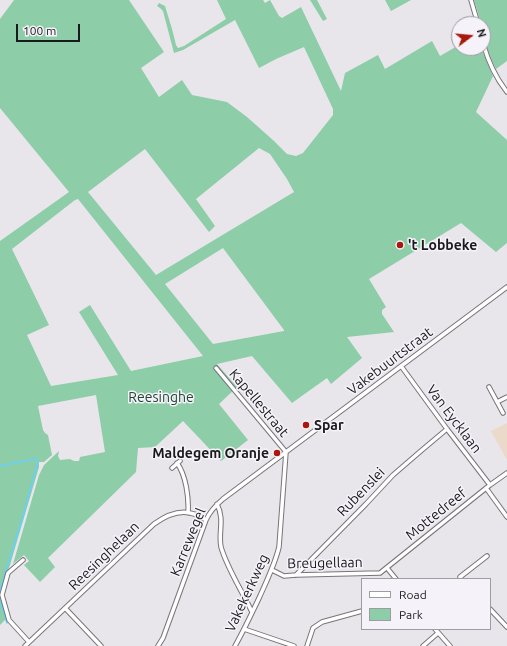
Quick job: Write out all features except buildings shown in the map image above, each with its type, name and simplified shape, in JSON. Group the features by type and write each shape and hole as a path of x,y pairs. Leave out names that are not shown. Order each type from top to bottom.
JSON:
{"street":[{"path":"471,0 476,16"},
{"path":"488,56 497,78 507,92"},
{"name":"Vakebuurtstraat","path":"286,452 507,287"},
{"name":"Van Eycklaan","path":"401,366 447,430 490,485"},
{"name":"Kapellestraat","path":"216,368 286,452"},
{"path":"489,387 503,413"},
{"path":"497,402 507,397"},
{"name":"Rubenslei","path":"296,575 393,475 447,430"},
{"name":"Karrewegel","path":"158,646 166,630 208,514 217,504 286,452"},
{"name":"Vakekerkweg","path":"235,646 272,570 279,547 286,452"},
{"name":"Karrewegel","path":"172,468 179,462 184,474 188,513"},
{"name":"Mottedreef","path":"380,573 486,488 507,473"},
{"path":"486,488 507,517"},
{"path":"217,504 221,514 221,545 226,560 252,612"},
{"name":"Reesinghelaan","path":"25,646 160,519 178,513 193,513 206,520"},
{"path":"460,578 487,556"},
{"path":"23,560 8,573 2,594 9,620 29,642"},
{"path":"387,568 395,578"},
{"name":"Breugellaan","path":"272,570 284,576 380,573"},
{"path":"65,608 101,646"},
{"path":"491,610 507,627"},
{"path":"308,646 313,628 322,622 361,611"},
{"path":"244,629 294,646"},
{"path":"436,630 450,646"},
{"path":"422,646 438,633"}],"shaded area":[{"path":"507,423 507,460 491,431"}],"green space":[{"name":"Reesinghe","path":"14,0 129,0 164,52 141,68 159,97 182,80 192,95 227,102 247,117 287,154 296,156 303,153 333,115 333,109 304,47 259,68 235,20 183,50 174,53 163,11 157,6 159,3 165,6 178,48 184,46 226,19 217,0 263,0 265,3 270,0 279,16 282,18 301,7 341,91 345,73 378,55 385,69 432,41 440,56 451,50 451,56 484,56 493,76 476,112 507,140 507,243 496,252 461,223 369,279 386,307 382,310 382,314 394,332 347,337 362,358 331,384 327,378 292,403 252,356 217,364 237,387 219,404 248,440 221,461 183,421 155,447 138,448 136,472 48,558 55,567 40,582 24,565 29,561 24,555 13,564 39,475 44,465 59,451 58,456 60,460 70,459 74,461 79,461 80,457 105,452 96,395 38,406 43,430 48,435 52,455 44,462 39,462 39,467 0,596 0,241 69,192 0,108 0,19","holes":["259,148 270,154 294,192 156,275 88,192 145,149 209,232 215,226 196,199","78,199 203,356 131,371 90,305 79,312 118,375 51,386 27,335 49,325 12,249","223,248 284,330 284,331 213,344 165,284"]},
{"path":"310,0 317,0 327,19 323,21"},
{"path":"385,0 411,0 391,11"},
{"path":"474,0 507,0 507,61 496,69 490,56 491,16 479,16"},
{"path":"0,596 7,618 0,625"}],"waterway":[{"path":"0,466 35,459 37,460 37,465 22,520 0,590"},
{"path":"0,600 7,623"}],"place":[{"name":"'t Lobbeke","path":"400,245"},
{"name":"Spar","path":"306,425"},
{"name":"Maldegem Oranje","path":"277,453"}]}
